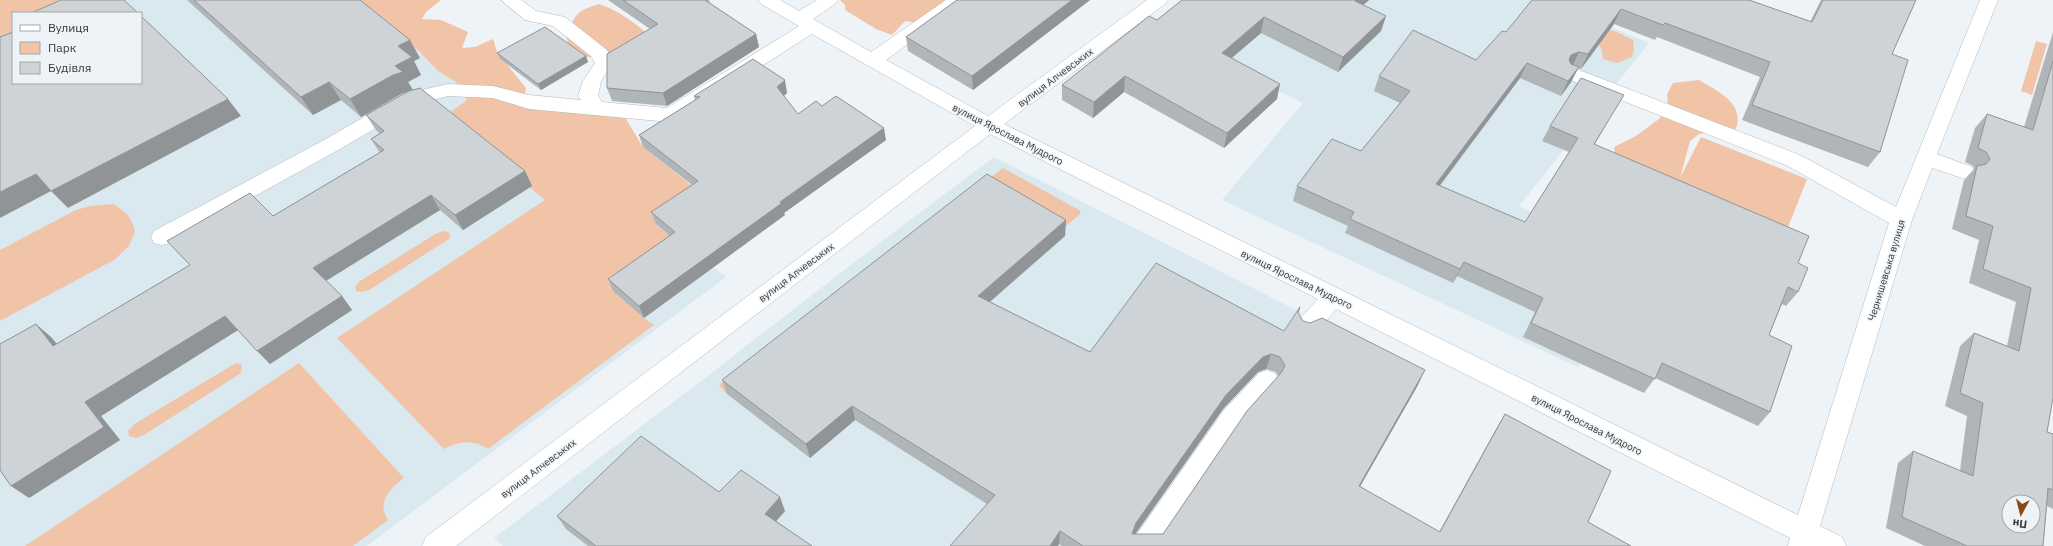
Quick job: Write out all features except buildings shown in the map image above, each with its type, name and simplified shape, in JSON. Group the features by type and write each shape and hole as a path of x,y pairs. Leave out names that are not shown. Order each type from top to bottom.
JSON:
{"street":[{"path":"510,0 531,16 559,21 600,54 604,63 592,81 588,96 596,108"},
{"name":"вулиця Ярослава Мудрого","path":"767,0 872,61 989,125 1333,297 1803,539 1833,546"},
{"path":"162,237 333,144 411,99 448,90 493,92 529,102 670,115 806,23 829,0"},
{"path":"872,61 958,0"},
{"name":"вулиця Алчевських","path":"443,544 989,125 1159,0"},
{"name":"Чернишевська вулиця","path":"1803,539 1901,220 1989,0"},
{"path":"1572,74 1793,160 1901,220"},
{"path":"1926,158 1966,172"},
{"path":"1306,328 1333,297"},
{"path":"1144,546 1233,417 1268,380"}],"shaded area":[{"path":"0,0 370,0 467,78 726,277 367,546 0,546"},
{"path":"1185,0 1546,0 1649,43 1519,206 1533,213 1616,287 1578,367 1222,200 1303,103 1150,28"},
{"path":"994,157 1302,313 1137,546 503,546 494,538 679,398 882,241"}],"green space":[{"path":"0,0 114,0 86,12 12,12 12,84 0,90"},
{"path":"356,0 441,0 426,12 422,19 441,20 468,32 462,48 475,47 493,39 497,52 526,88 524,98 623,114 643,147 701,193 656,225 680,244 644,318 654,325 488,449 472,442 466,442 444,449 337,338 545,200 444,116 466,101 466,96 455,81 438,71 420,52"},
{"path":"840,0 943,0 957,9 919,23 905,21 892,35 876,29 845,10 845,5"},
{"path":"599,4 626,17 650,36 615,58 587,57 571,50 566,37 577,14 585,9"},
{"path":"1587,21 1633,40 1634,50 1632,57 1617,63 1603,59 1602,51"},
{"path":"2036,41 2047,44 2032,95 2021,91"},
{"path":"1699,80 1728,99 1734,106 1738,121 1735,130 1699,134 1690,141 1680,178 1701,137 1807,179 1787,230 1615,156 1614,147 1636,136 1659,119 1668,105 1667,94 1673,83"},
{"path":"1003,168 1081,211 1079,215 1059,232 727,394 719,385"},
{"path":"113,204 125,212 132,223 135,232 129,246 114,260 0,321 0,250 76,210 90,206"},
{"path":"444,231 449,232 449,239 369,290 362,292 356,291 355,286 360,281 437,233"},
{"path":"236,363 242,365 241,373 144,435 136,438 129,436 128,431 136,423"},
{"path":"299,363 404,478 386,496 383,507 388,520 353,546 25,546"}]}
